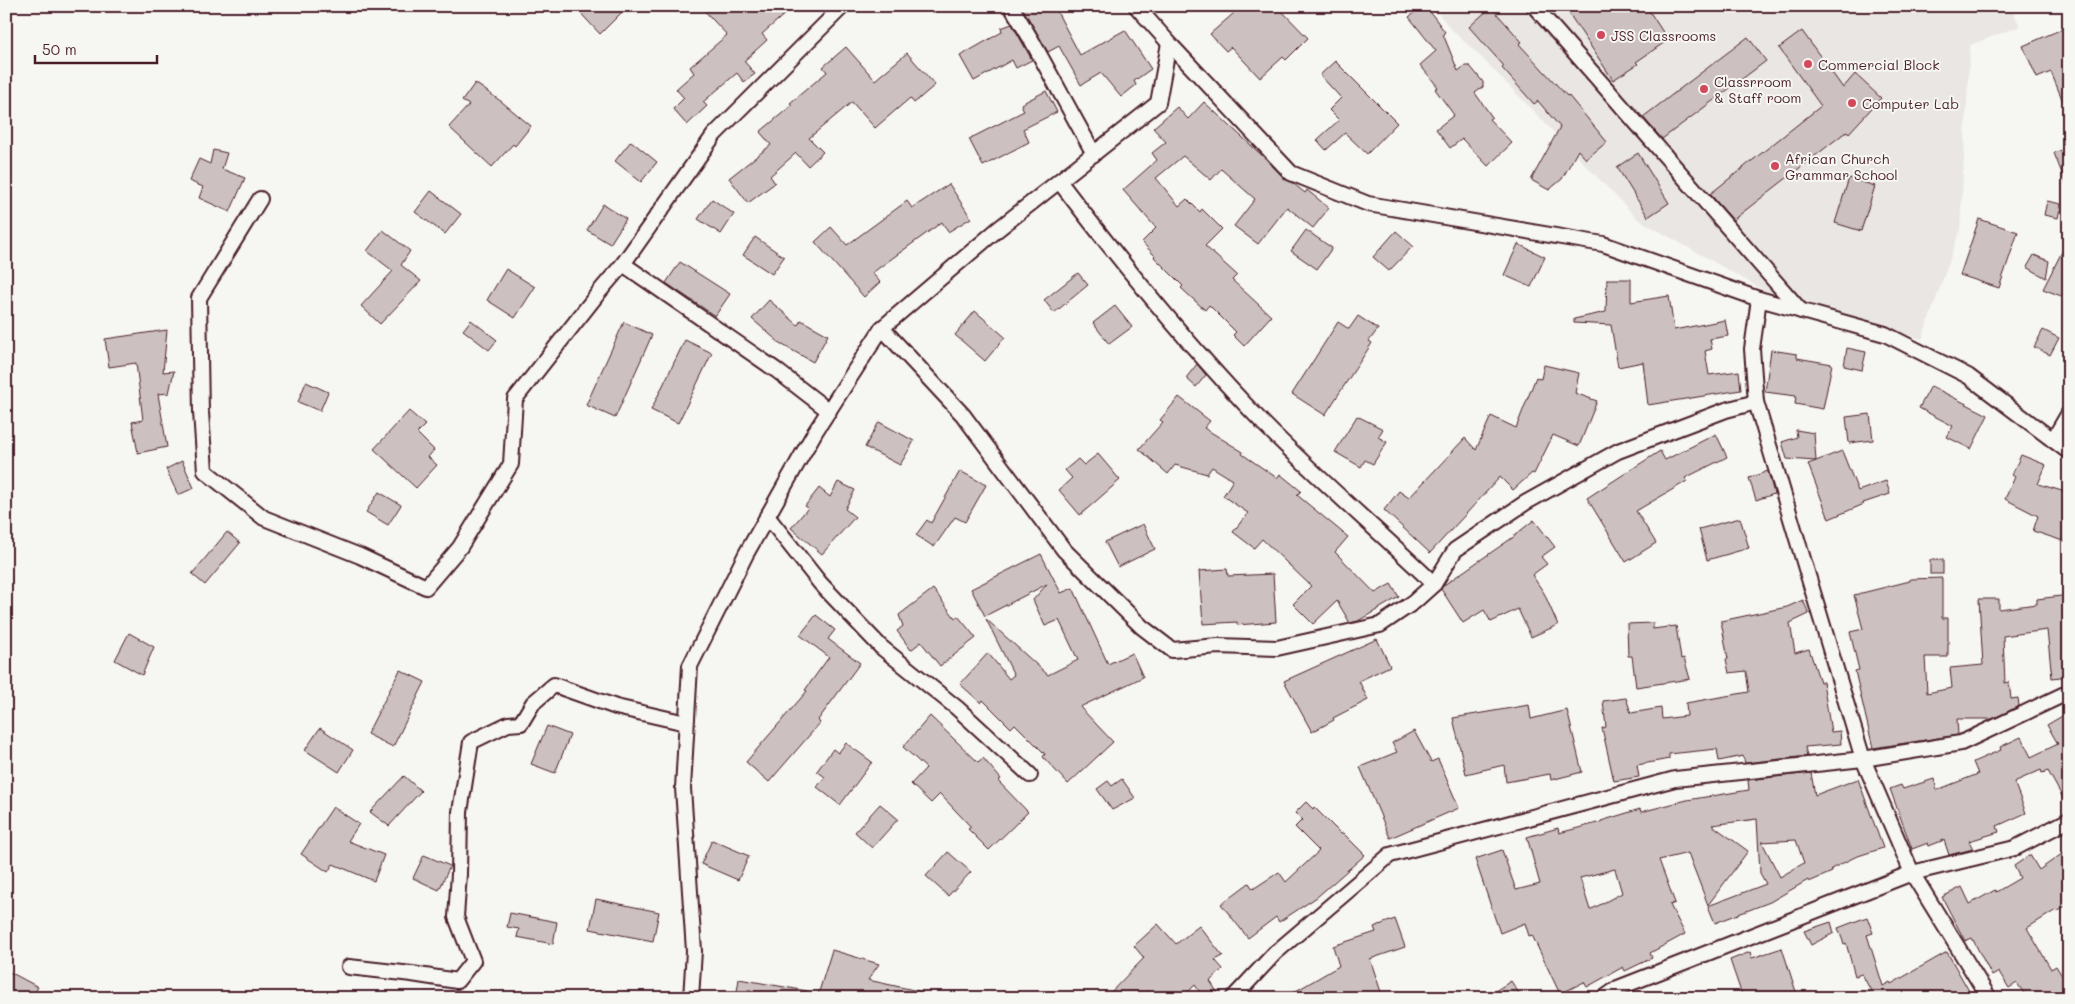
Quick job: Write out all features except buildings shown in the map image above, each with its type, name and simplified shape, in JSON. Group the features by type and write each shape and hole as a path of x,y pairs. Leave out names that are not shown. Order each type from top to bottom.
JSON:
{"street":[{"path":"260,199 200,298 201,412 204,471 264,518 360,556 426,587 460,547 510,464 515,398 623,264 714,135 843,6"},
{"path":"1011,6 1094,154"},
{"path":"1136,6 1168,43 1291,173 1368,204 1603,244 1759,299 1885,334 1960,372 2069,452"},
{"path":"1534,6 1801,311"},
{"path":"691,998 694,951 683,788 690,666 767,516 882,328 997,230 1158,103 1168,43"},
{"path":"1059,181 1120,260 1214,370 1263,423 1434,584"},
{"path":"623,264 776,370 829,412"},
{"path":"1759,299 1752,349 1756,402 1863,759 1912,873 1990,998"},
{"path":"882,328 963,415 1064,550 1142,627 1172,650 1218,646 1276,648 1380,625 1414,602 1434,584 1455,550 1525,503 1618,450 1726,410 1756,402"},
{"path":"2053,440 2069,413"},
{"path":"767,516 820,584 881,647 957,708 1030,775"},
{"path":"349,968 412,974 457,981 473,961 456,917 460,812 471,742 508,724 520,723 534,703 554,685 616,707 686,723"},
{"path":"1233,998 1275,953 1390,855 1675,779 1863,759 1961,742 2069,692"},
{"path":"1604,998 1618,988 1912,873 2014,848 2069,820"}],"shaded area":[{"name":"African Church Grammar School","path":"1433,6 2010,6 2020,26 1970,45 1960,230 1922,339 1765,291 1638,219 1482,58 1450,28"}],"place":[{"name":"JSS Classrooms","path":"1601,35"},
{"name":"Commercial Block","path":"1808,64"},
{"name":"Classrroom & Staff room","path":"1704,89"},
{"name":"Computer Lab","path":"1852,103"},
{"name":"African Church Grammar School","path":"1775,166"}]}
